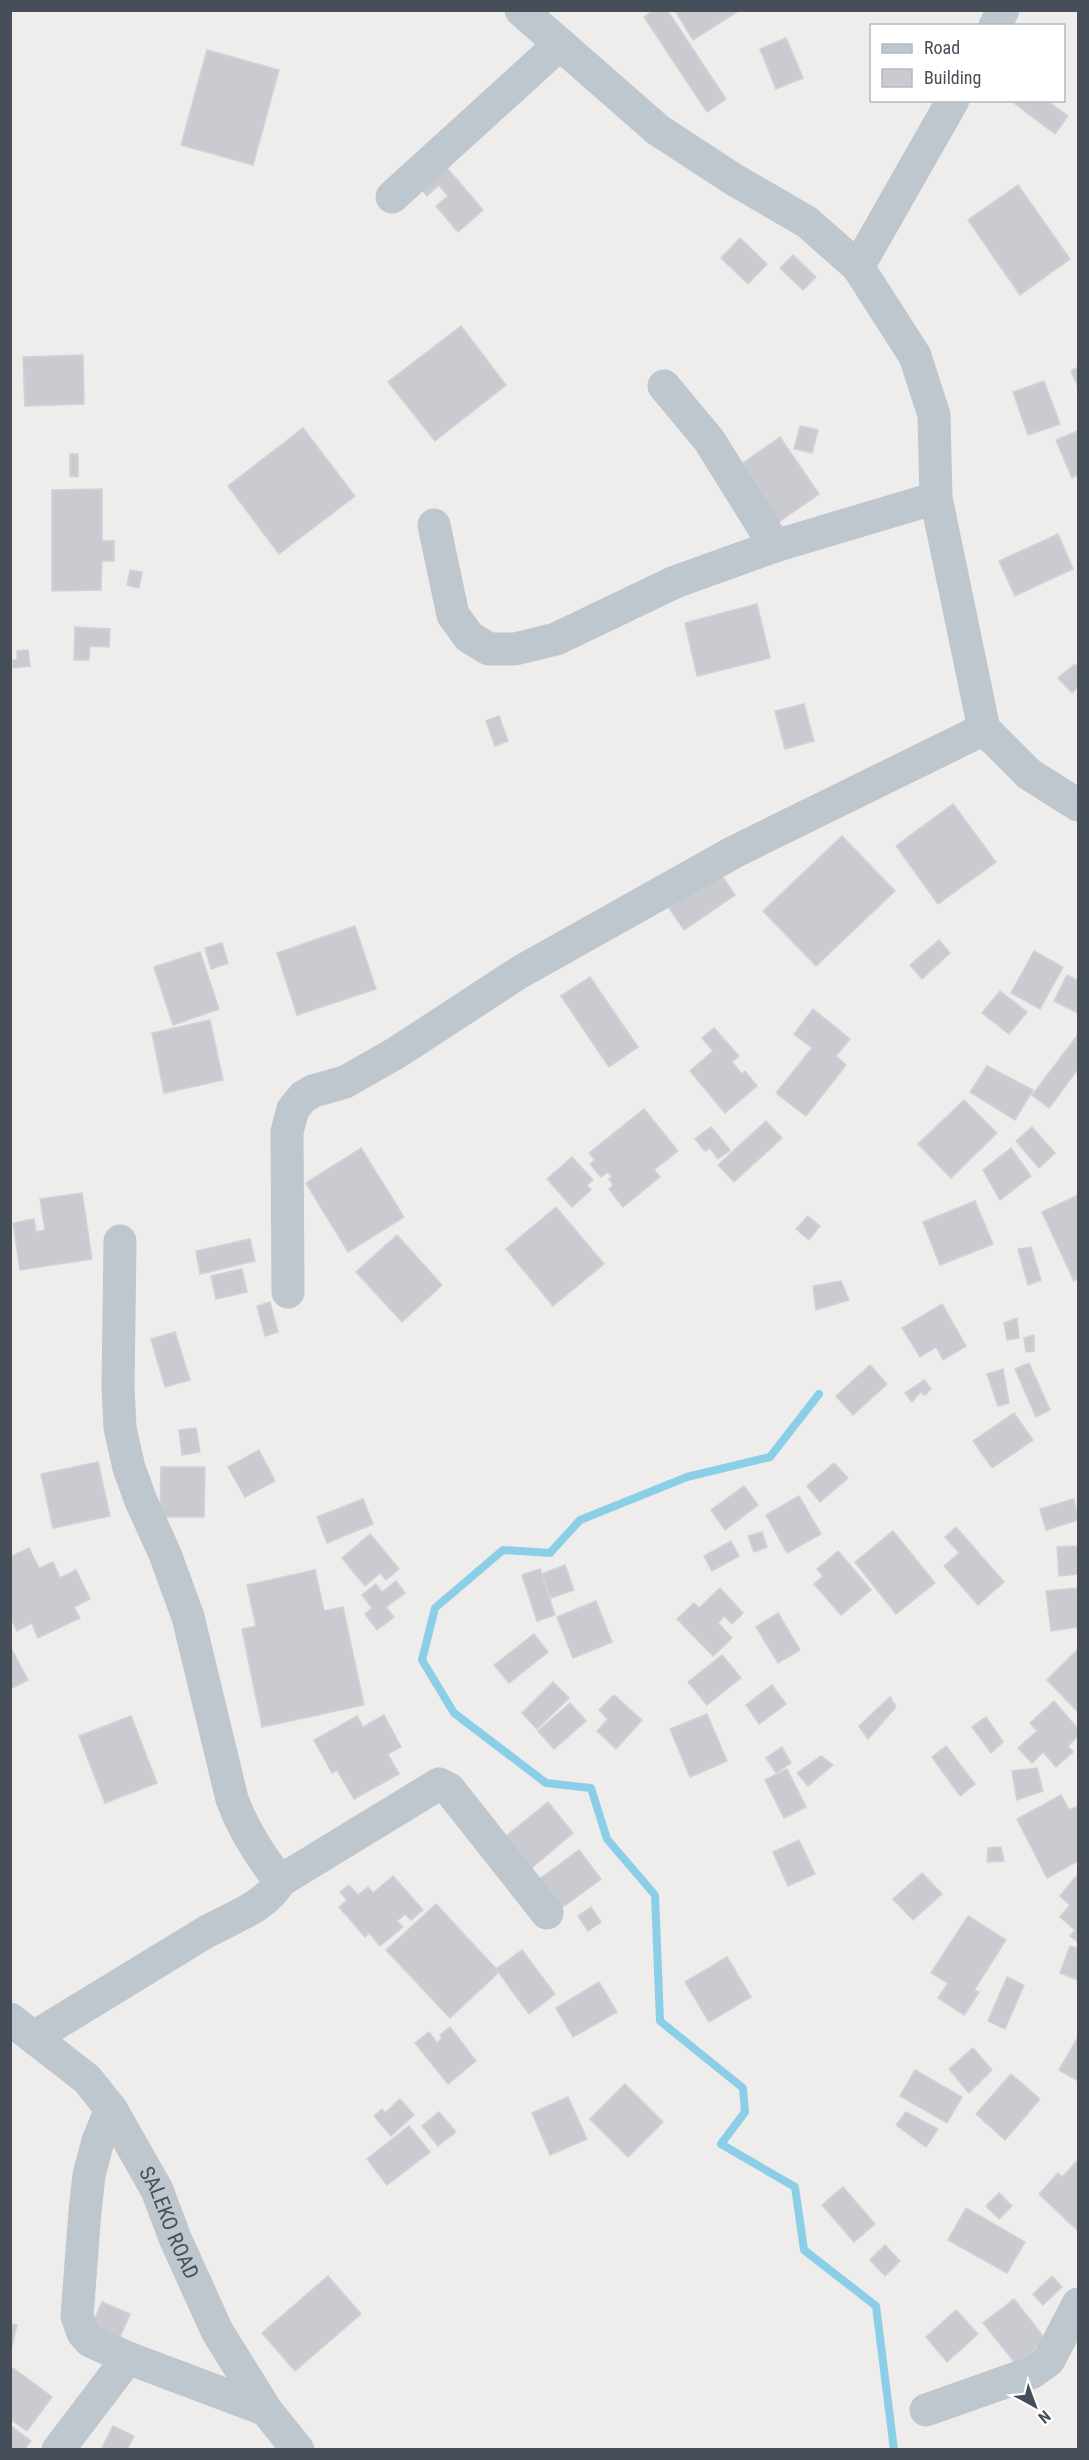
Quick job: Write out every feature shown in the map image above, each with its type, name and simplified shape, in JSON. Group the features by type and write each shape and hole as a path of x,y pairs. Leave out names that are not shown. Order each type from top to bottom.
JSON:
{"street":[{"path":"521,10 658,130 733,179 807,222 858,267 915,356 933,415 936,498 984,729 1029,774 1078,805"},
{"path":"996,24 1003,10"},
{"path":"392,197 560,44"},
{"path":"858,267 953,102"},
{"path":"664,386 709,440 775,546"},
{"path":"434,525 453,615 469,637 489,649 515,648 556,639 675,582 775,546 936,498"},
{"path":"288,1292 287,1131 293,1109 303,1097 313,1091 345,1082 396,1053 520,972 734,852 984,729"},
{"path":"120,1241 118,1388 120,1428 129,1468 165,1554 188,1617 231,1799 239,1821 260,1856 280,1881"},
{"path":"22,2028 264,1901 275,1892 280,1881 439,1784 449,1789 547,1913"},
{"name":"SALEKO ROAD","path":"22,2028 87,2079 111,2109 157,2190 175,2238 217,2331 266,2410 298,2450"},
{"path":"111,2109 98,2141 89,2175 77,2316 83,2333 90,2341 128,2358 266,2410"},
{"path":"926,2410 1030,2373 1040,2367 1049,2360 1060,2343 1078,2304"},
{"path":"58,2450 128,2358"}],"building":[{"path":"654,10 667,10 726,99 707,112 644,17"},
{"path":"675,10 740,10 693,40"},
{"path":"786,38 803,78 776,89 760,49"},
{"path":"207,50 279,70 253,165 181,145"},
{"path":"1013,102 1049,102 1068,116 1055,134"},
{"path":"447,168 483,210 458,232 436,206 448,196 439,185 427,196 416,183"},
{"path":"1018,185 1070,259 1020,295 968,220"},
{"path":"740,238 767,264 748,284 721,258"},
{"path":"793,255 816,277 803,290 780,268"},
{"path":"461,326 506,385 435,441 388,382"},
{"path":"83,355 84,404 25,406 23,357"},
{"path":"1078,367 1078,387 1071,371"},
{"path":"1044,381 1060,424 1028,435 1013,392"},
{"path":"800,426 818,430 812,453 794,449"},
{"path":"303,428 355,496 279,554 228,486"},
{"path":"1078,431 1078,475 1072,478 1056,440"},
{"path":"780,437 819,494 776,524 736,468"},
{"path":"70,454 78,454 78,477 70,476"},
{"path":"102,489 102,541 114,541 114,561 102,561 101,590 52,591 52,490"},
{"path":"1058,534 1073,569 1015,596 999,561"},
{"path":"130,570 142,572 139,588 127,585"},
{"path":"757,604 770,658 697,676 685,623"},
{"path":"75,627 110,629 109,647 90,646 89,660 74,660"},
{"path":"28,650 30,666 13,668 13,660 17,660 17,651"},
{"path":"1075,664 1078,668 1078,687 1072,693 1058,678"},
{"path":"804,704 814,741 785,749 775,711"},
{"path":"499,716 508,741 495,746 486,721"},
{"path":"953,804 996,862 938,904 896,846"},
{"path":"842,836 895,891 816,966 763,911"},
{"path":"720,873 735,895 684,930 669,908"},
{"path":"355,926 376,989 297,1015 277,953"},
{"path":"939,940 950,953 922,979 910,965"},
{"path":"222,943 228,963 211,969 205,948"},
{"path":"1034,951 1063,967 1040,1009 1011,993"},
{"path":"200,952 219,1009 173,1025 154,967"},
{"path":"1067,975 1078,981 1078,1013 1054,1001"},
{"path":"590,977 638,1047 609,1067 561,996"},
{"path":"1000,991 1027,1012 1009,1034 982,1013"},
{"path":"813,1009 850,1039 836,1056 846,1065 806,1116 776,1093 812,1048 794,1034"},
{"path":"210,1020 223,1080 164,1093 152,1033"},
{"path":"714,1028 739,1056 732,1062 742,1074 745,1071 757,1086 725,1113 690,1071 713,1051 702,1038"},
{"path":"1077,1036 1078,1069 1049,1108 1032,1095"},
{"path":"987,1066 1033,1090 1015,1120 970,1092"},
{"path":"964,1100 997,1133 951,1178 918,1144"},
{"path":"644,1109 678,1151 654,1170 660,1177 623,1207 609,1189 613,1185 609,1179 612,1177 608,1172 601,1177 590,1164 595,1160 589,1153"},
{"path":"766,1121 782,1138 734,1182 718,1165"},
{"path":"711,1127 730,1150 718,1159 710,1148 705,1151 695,1139"},
{"path":"1032,1127 1055,1153 1039,1168 1016,1141"},
{"path":"361,1148 404,1217 348,1252 306,1183"},
{"path":"1011,1148 1031,1176 1000,1200 983,1170"},
{"path":"572,1157 593,1180 587,1185 591,1190 572,1207 547,1179"},
{"path":"82,1193 92,1259 20,1270 13,1223 34,1219 36,1232 45,1230 40,1199"},
{"path":"1078,1195 1078,1278 1074,1281 1042,1212"},
{"path":"975,1201 993,1244 940,1265 923,1222"},
{"path":"556,1207 604,1264 553,1306 506,1249"},
{"path":"808,1216 820,1226 809,1240 796,1229"},
{"path":"397,1235 442,1285 402,1322 356,1272"},
{"path":"250,1239 255,1261 200,1274 196,1251"},
{"path":"1031,1247 1041,1280 1028,1285 1018,1249"},
{"path":"242,1269 247,1292 216,1299 211,1276"},
{"path":"841,1281 849,1300 816,1310 813,1286"},
{"path":"270,1302 278,1332 265,1336 257,1306"},
{"path":"942,1304 966,1346 943,1360 936,1347 920,1357 902,1328"},
{"path":"1017,1318 1019,1338 1007,1340 1004,1323"},
{"path":"175,1332 190,1380 165,1387 151,1339"},
{"path":"1034,1335 1034,1351 1026,1352 1024,1338"},
{"path":"1029,1363 1050,1410 1036,1417 1015,1369"},
{"path":"870,1365 887,1384 853,1415 836,1396"},
{"path":"1003,1369 1009,1403 998,1406 987,1374"},
{"path":"924,1380 931,1389 925,1395 920,1392 912,1402 905,1393"},
{"path":"1014,1413 1033,1440 992,1468 973,1441"},
{"path":"196,1428 200,1452 182,1455 179,1430"},
{"path":"259,1450 275,1481 245,1497 228,1467"},
{"path":"98,1462 110,1516 53,1528 41,1474"},
{"path":"834,1463 848,1478 820,1502 807,1486"},
{"path":"161,1467 205,1467 204,1517 160,1517"},
{"path":"744,1486 758,1505 725,1530 711,1510"},
{"path":"799,1496 821,1534 787,1553 766,1515"},
{"path":"363,1499 373,1524 327,1543 317,1517"},
{"path":"1074,1499 1078,1520 1046,1530 1040,1509"},
{"path":"956,1527 1004,1582 978,1605 944,1566 959,1553 945,1537"},
{"path":"893,1531 935,1583 896,1614 855,1562"},
{"path":"762,1532 767,1547 754,1552 748,1536"},
{"path":"370,1534 399,1569 386,1580 380,1573 365,1586 342,1558"},
{"path":"731,1541 739,1556 712,1571 704,1556"},
{"path":"1078,1546 1078,1574 1059,1576 1057,1547"},
{"path":"29,1548 39,1568 53,1562 60,1578 76,1570 90,1599 74,1607 80,1618 38,1638 32,1623 17,1631 10,1617 10,1557"},
{"path":"838,1551 871,1590 841,1615 814,1584 823,1576 817,1569"},
{"path":"565,1565 574,1590 551,1598 542,1574"},
{"path":"540,1569 555,1615 537,1621 522,1575"},
{"path":"315,1570 324,1611 343,1607 364,1705 262,1727 242,1629 256,1626 247,1585"},
{"path":"396,1581 405,1593 386,1607 394,1617 377,1630 365,1614 372,1608 362,1595 376,1584 382,1592"},
{"path":"720,1588 743,1613 732,1624 724,1616 718,1623 732,1638 713,1656 677,1619 694,1603 699,1608"},
{"path":"1077,1588 1078,1627 1051,1631 1046,1591"},
{"path":"596,1601 612,1642 573,1658 557,1617"},
{"path":"778,1613 800,1650 778,1663 756,1627"},
{"path":"534,1634 548,1652 509,1683 494,1665"},
{"path":"10,1646 28,1680 10,1689"},
{"path":"1078,1651 1078,1712 1047,1680"},
{"path":"722,1655 741,1678 707,1705 688,1682"},
{"path":"553,1682 569,1698 537,1729 522,1713"},
{"path":"772,1685 786,1704 759,1724 746,1705"},
{"path":"614,1695 642,1720 616,1749 597,1731 608,1719 599,1710"},
{"path":"890,1697 896,1707 868,1739 859,1726"},
{"path":"1054,1701 1078,1729 1078,1736 1068,1746 1073,1752 1056,1767 1043,1752 1032,1763 1018,1748 1037,1731 1030,1723"},
{"path":"570,1703 586,1721 554,1749 538,1731"},
{"path":"707,1714 727,1761 690,1777 670,1729"},
{"path":"384,1715 401,1747 388,1754 399,1774 354,1799 337,1770 332,1773 314,1740 357,1716 363,1727"},
{"path":"131,1716 157,1783 105,1803 79,1736"},
{"path":"986,1717 1003,1742 991,1753 972,1727"},
{"path":"946,1746 975,1784 960,1796 932,1757"},
{"path":"782,1747 791,1763 776,1773 766,1758"},
{"path":"821,1756 833,1765 808,1786 797,1773"},
{"path":"1037,1768 1043,1791 1017,1800 1012,1771"},
{"path":"787,1769 806,1807 784,1818 765,1780"},
{"path":"1061,1795 1069,1810 1078,1806 1078,1861 1047,1878 1017,1819"},
{"path":"548,1802 573,1833 527,1872 501,1840"},
{"path":"799,1840 815,1874 788,1886 773,1852"},
{"path":"1001,1847 1004,1861 987,1862 988,1848"},
{"path":"579,1850 601,1879 560,1909 538,1880"},
{"path":"922,1873 942,1894 913,1920 893,1899"},
{"path":"1078,1874 1078,1942 1070,1936 1075,1930 1060,1917 1070,1905 1060,1896"},
{"path":"393,1876 423,1910 411,1920 405,1914 397,1921 403,1927 380,1946 369,1933 365,1937 339,1907 347,1900 340,1892 349,1885 358,1895 368,1887 373,1893"},
{"path":"436,1904 499,1972 450,2018 386,1950"},
{"path":"591,1907 601,1922 588,1931 578,1916"},
{"path":"968,1916 1006,1940 974,1990 979,1992 964,2015 938,1998 948,1983 931,1973"},
{"path":"1070,1946 1078,1948 1078,1980 1060,1973"},
{"path":"522,1950 555,1994 529,2014 496,1969"},
{"path":"727,1957 751,1997 709,2022 685,1982"},
{"path":"1007,1977 1024,1985 1005,2029 988,2021"},
{"path":"599,1982 617,2012 573,2037 556,2008"},
{"path":"450,2027 476,2061 448,2084 415,2043 429,2032 437,2043 442,2038 440,2035"},
{"path":"1078,2037 1078,2081 1059,2070"},
{"path":"973,2048 992,2070 969,2093 949,2069"},
{"path":"915,2070 962,2097 947,2123 900,2096"},
{"path":"1011,2074 1040,2099 1005,2140 976,2114"},
{"path":"625,2084 663,2122 628,2157 590,2119"},
{"path":"568,2097 587,2139 550,2155 532,2113"},
{"path":"400,2099 414,2115 391,2136 374,2116 382,2109 385,2113"},
{"path":"439,2112 456,2132 438,2146 422,2126"},
{"path":"906,2112 938,2129 926,2147 896,2125"},
{"path":"409,2126 430,2152 387,2185 367,2159"},
{"path":"1076,2162 1078,2165 1078,2231 1039,2194 1058,2173 1062,2177"},
{"path":"843,2187 875,2224 854,2242 822,2205"},
{"path":"999,2193 1012,2206 999,2219 986,2206"},
{"path":"966,2208 1025,2242 1007,2273 948,2240"},
{"path":"885,2245 900,2261 885,2276 870,2260"},
{"path":"328,2276 361,2314 295,2371 262,2333"},
{"path":"1052,2276 1062,2287 1043,2305 1033,2294"},
{"path":"1014,2299 1046,2340 1016,2364 983,2323"},
{"path":"102,2302 130,2314 118,2342 90,2330"},
{"path":"956,2310 978,2334 947,2362 926,2337"},
{"path":"10,2324 17,2325 10,2354"},
{"path":"13,2368 52,2397 27,2431 10,2419 10,2372"},
{"path":"10,2425 31,2441 24,2450 10,2448"},
{"path":"113,2426 134,2436 127,2450 101,2450"}],"waterway":[{"path":"819,1394 770,1457 687,1477 580,1520 550,1553 503,1550 435,1608 422,1660 454,1713 546,1783 591,1788 607,1839 655,1895 660,2021 743,2088 745,2112 721,2144 795,2187 804,2250 876,2306 894,2450"}]}
